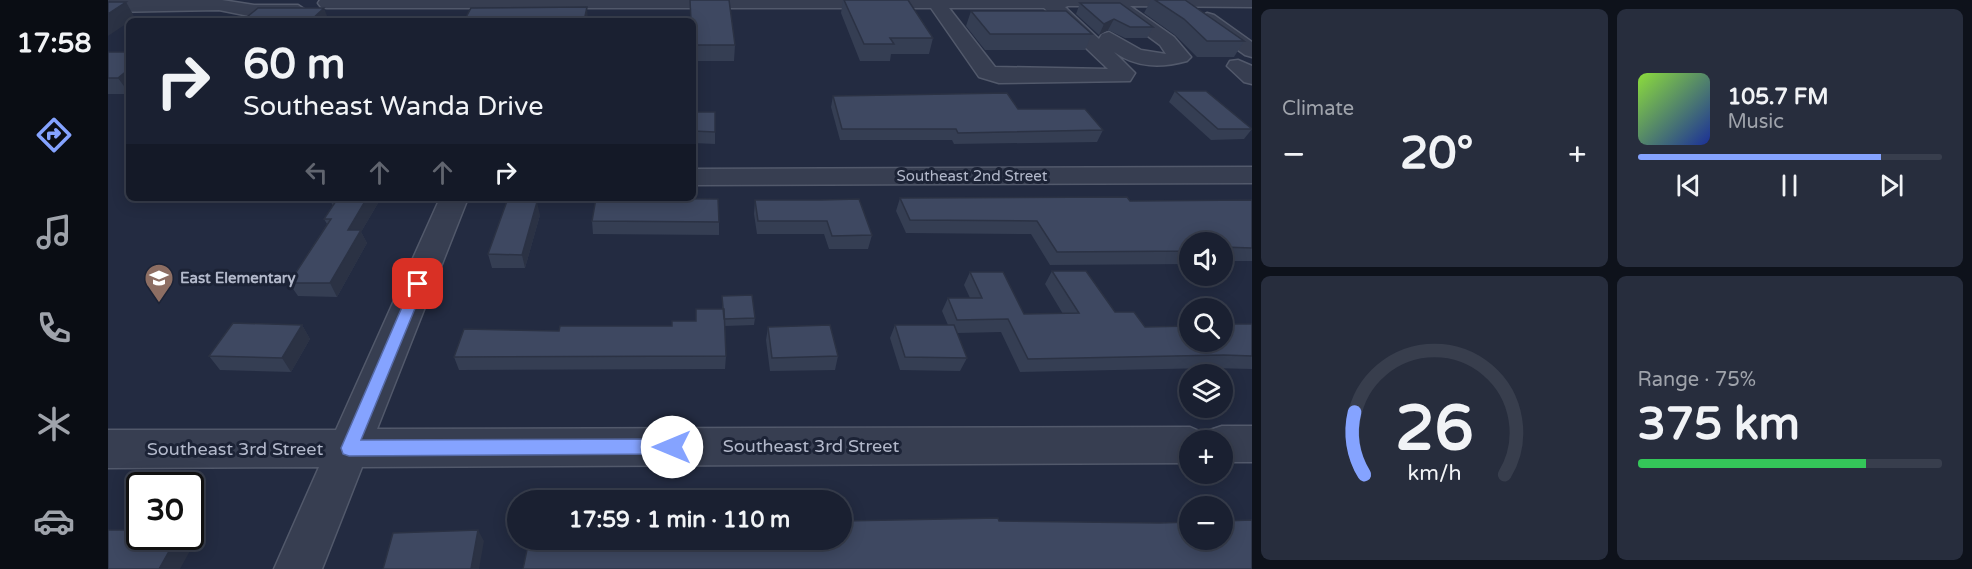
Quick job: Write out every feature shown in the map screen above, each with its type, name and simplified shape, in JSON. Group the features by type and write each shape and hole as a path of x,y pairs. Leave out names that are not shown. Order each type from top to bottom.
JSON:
{"street":[{"path":"108,6 219,5 254,12 318,11 328,2 790,1 930,5 1125,6 1146,11 1252,2"},
{"path":"930,5 987,72 999,76 1122,76 1124,73 1065,6"},
{"path":"1209,5 1252,12"},
{"path":"1209,5 1252,32"},
{"path":"1209,5 1252,51"},
{"path":"1109,38 1123,51 1137,58 1169,60 1180,57 1167,41 1125,6"},
{"path":"974,54 996,54"},
{"path":"1063,55 1074,58 1092,76"},
{"path":"1252,66 1238,66 1252,77"},
{"name":"Southeast 2nd Street","path":"696,177 1252,175"},
{"path":"298,569 453,201"},
{"path":"1233,444 1252,444"},
{"name":"Southeast 3rd Street","path":"108,449 1179,445"}],"building":[{"path":"690,0 729,0 735,45 696,45 696,18 691,18"},
{"path":"844,0 908,0 933,38 890,38 894,44 864,44"},
{"path":"1155,0 1185,0 1244,41 1207,41 1184,19"},
{"path":"108,2 126,2 108,14"},
{"path":"1080,3 1120,3 1153,27 1130,27 1114,19 1104,24"},
{"path":"587,7 585,18 466,18 471,8"},
{"path":"258,8 324,8 313,18 246,18"},
{"path":"971,11 1066,11 1092,34 990,34"},
{"path":"108,52 126,52 126,71 118,78 108,78"},
{"path":"1175,91 1206,91 1252,129 1218,129"},
{"path":"1007,93 1018,109 1085,109 1103,130 958,133 956,129 842,129 833,96"},
{"path":"696,112 715,112 715,132 696,131"},
{"path":"1127,197 1130,201 1252,200 1252,248 1233,247 1233,232 1179,232 1179,251 1057,252 1037,221 910,220 900,198"},
{"path":"718,199 719,222 592,221 595,201"},
{"path":"859,199 872,235 832,236 827,221 758,221 755,200 821,200"},
{"path":"336,201 365,201 348,230 361,230 330,283 289,283 331,219 324,219"},
{"path":"507,201 537,202 522,255 488,254"},
{"path":"1052,271 1086,271 1115,312 1134,312 1145,327 1179,326 1179,352 1233,352 1233,324 1252,324 1252,356 1028,359 1008,319 957,320 948,298 982,298 970,272 1003,272 1024,314 1079,313"},
{"path":"752,295 755,318 724,319 722,296"},
{"path":"696,309 724,309 726,356 454,357 464,329 559,331 560,326 672,326 672,321 696,321"},
{"path":"233,323 302,325 282,358 209,356"},
{"path":"830,325 838,356 772,358 768,327"},
{"path":"895,325 954,325 967,358 905,357"},
{"path":"998,518 999,521 1179,522 1179,550 1233,550 1233,521 1252,520 1252,569 523,569 527,550 852,550 852,521"},
{"path":"108,530 126,530 126,550 170,550 159,569 108,569"},
{"path":"478,530 471,569 383,569 393,533"}],"place":[{"name":"East Elementary","path":"159,304"}],"route":[{"path":"418,284 349,448 672,447"}]}
